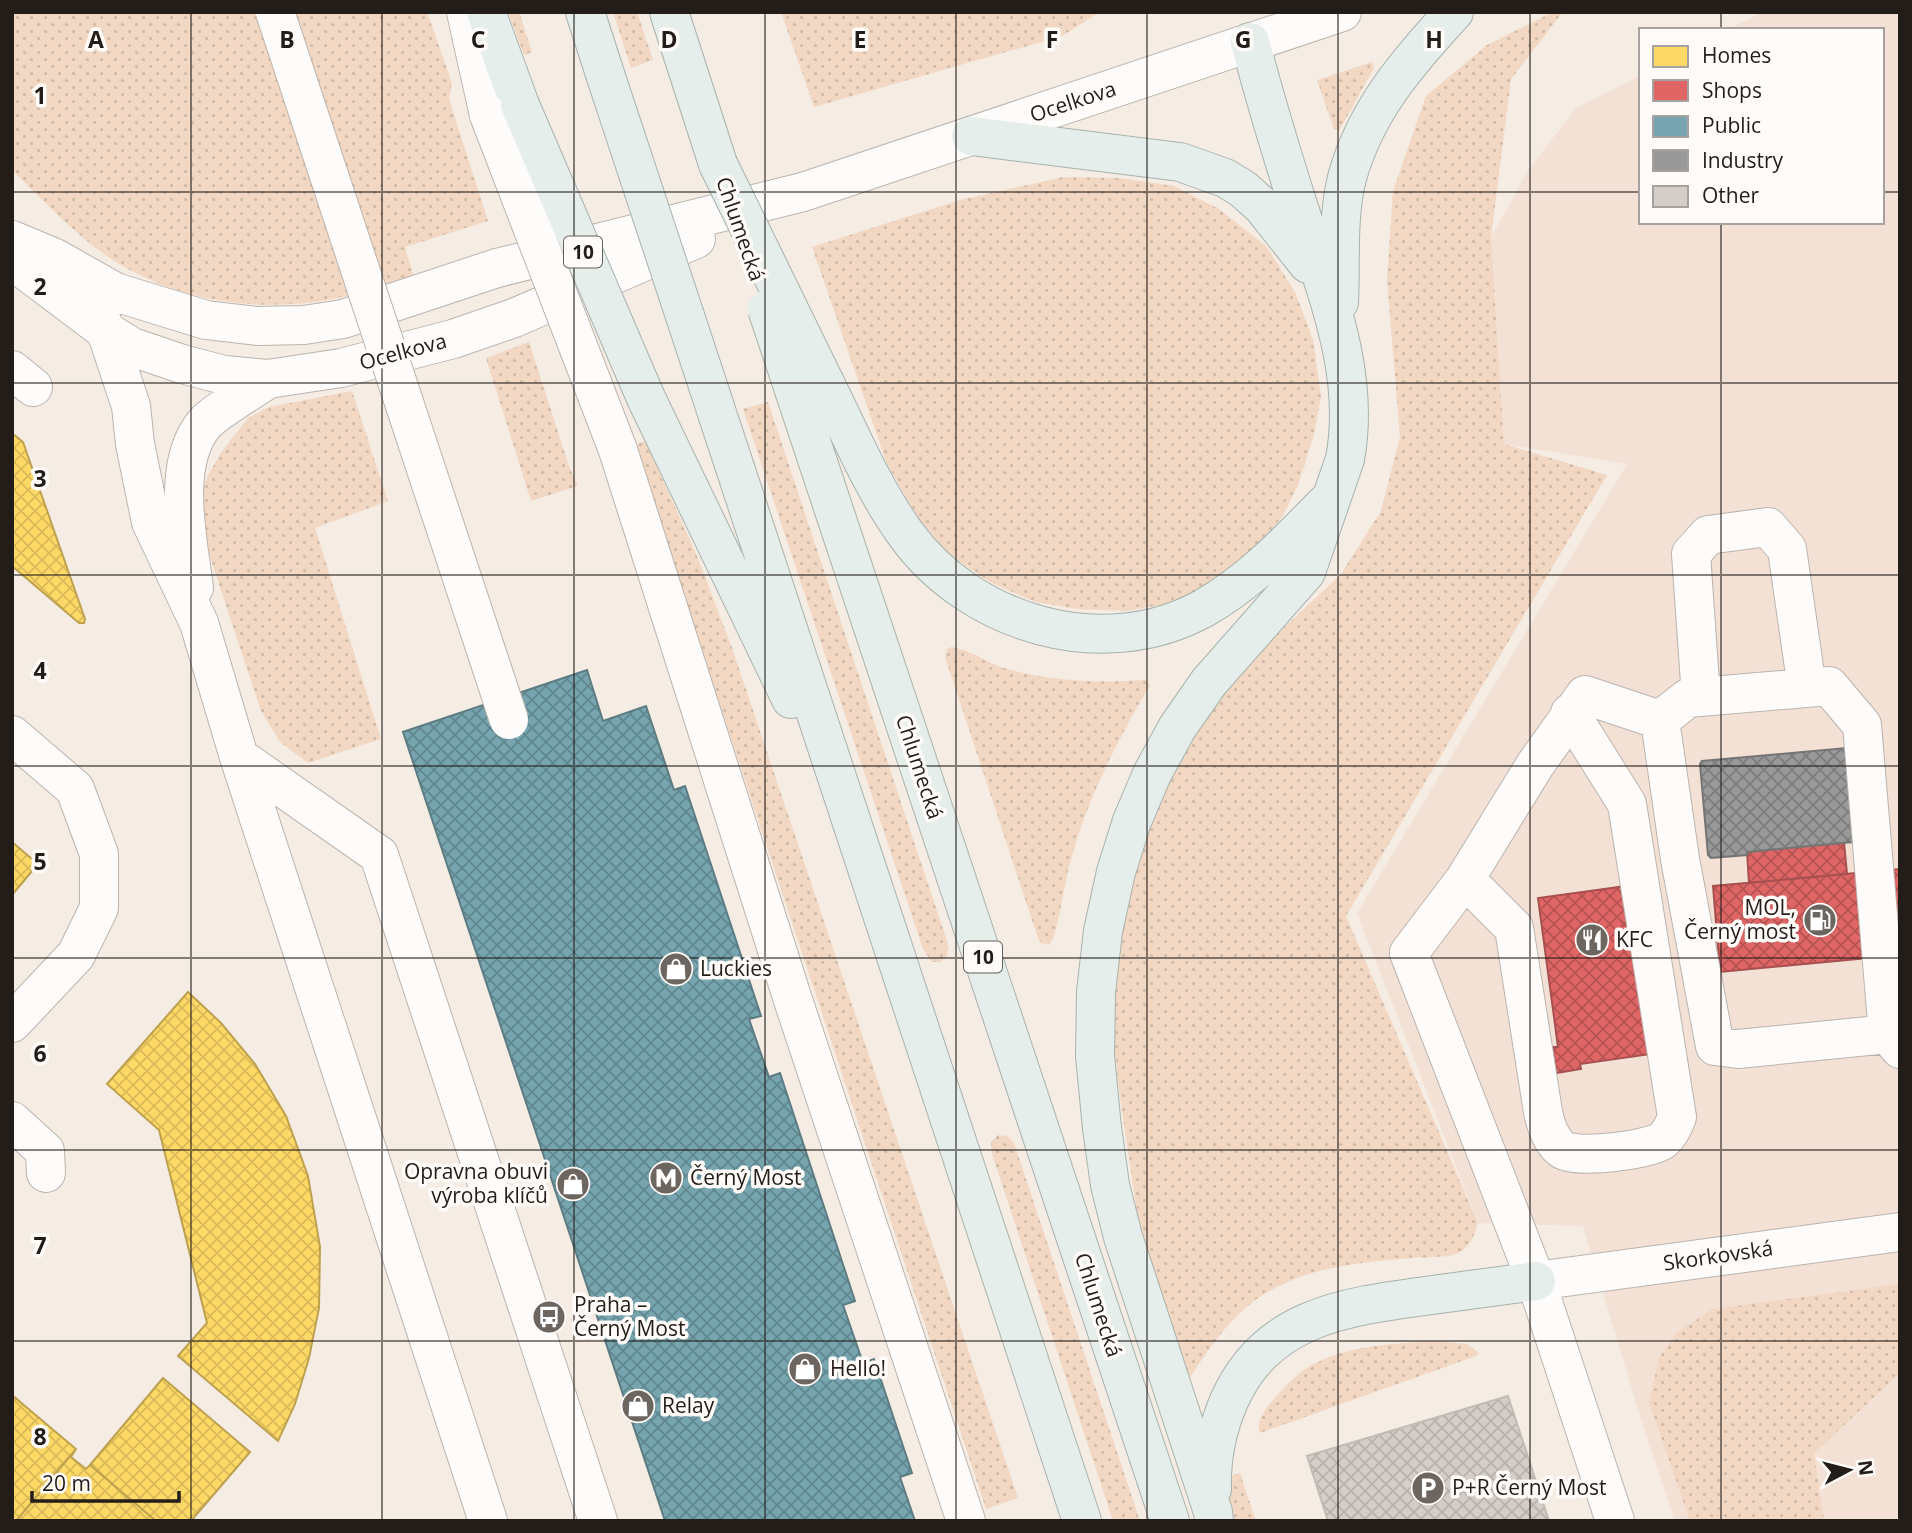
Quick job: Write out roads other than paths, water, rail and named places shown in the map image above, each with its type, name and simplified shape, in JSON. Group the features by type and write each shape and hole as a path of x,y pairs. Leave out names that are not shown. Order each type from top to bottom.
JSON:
{"main road":[{"name":"10","path":"486,12 505,110 855,830"},
{"name":"10","path":"585,12 1082,1521"},
{"name":"Chlumecká","path":"668,12 718,164 810,388 1170,1521"},
{"path":"1339,335 1342,215 1347,180 1356,151 1367,125 1393,82 1454,12"},
{"path":"1213,1516 1123,1237 1110,1185 1095,1056 1096,992 1103,931 1116,872 1132,821 1152,774 1177,728 1209,682 1306,572 1346,459 1350,426 1348,379 1339,335 1274,131 1246,27"},
{"path":"971,136 1180,162 1225,178 1262,206 1323,283"},
{"path":"810,388 906,534 929,562 959,587 990,606 1021,621 1051,629 1081,632 1144,630 1170,623 1201,609 1258,572 1333,495"},
{"path":"1213,1516 1211,1472 1215,1442 1223,1416 1250,1363 1273,1342 1300,1326 1365,1304 1536,1281"}],"street":[{"path":"275,12 509,720"},
{"path":"466,12 505,110 618,450 797,1013 966,1521"},
{"name":"Ocelkova","path":"12,240 55,258 115,292 206,320 257,326 304,325 343,319 497,268 803,191 971,136 1246,27 1342,12"},
{"name":"Ocelkova","path":"12,252 25,270 106,331 132,347 224,375 268,379 341,368 379,359 514,318 803,191"},
{"path":"55,258 94,303 106,331 131,406 135,444 151,522 198,623 239,757 488,1521"},
{"path":"198,623 183,494 188,454 205,423 268,379"},
{"path":"1701,696 1691,554 1708,535 1768,527 1787,549 1807,688"},
{"path":"1829,686 1862,724 1894,1042 1738,1049 1715,1046 1680,859 1660,720 1688,698 1829,686"},
{"path":"1615,1521 1536,1281 1409,953 1465,879 1535,765 1585,695 1660,720"},
{"path":"1465,879 1514,928 1546,1128 1561,1149 1573,1154 1624,1150 1663,1140 1677,1117 1627,804 1570,713"},
{"path":"12,735 75,789 99,854 99,908 76,956 12,1023"},
{"path":"239,757 379,855 598,1521"},
{"path":"12,1121 46,1151 46,1172"},
{"name":"Skorkovská","path":"1536,1281 1900,1232"}],"place":[{"name":"MOL, Černý most","path":"1820,920"},
{"name":"KFC","path":"1592,940"},
{"name":"Luckies","path":"676,969"},
{"name":"Černý Most","path":"666,1178"},
{"name":"Opravna obuvi výroba klíčů","path":"573,1184"},
{"name":"Praha – Černý Most","path":"549,1317"},
{"name":"Hello!","path":"805,1369"},
{"name":"Relay","path":"638,1406"},
{"name":"P+R Černý Most","path":"1428,1488"}]}
